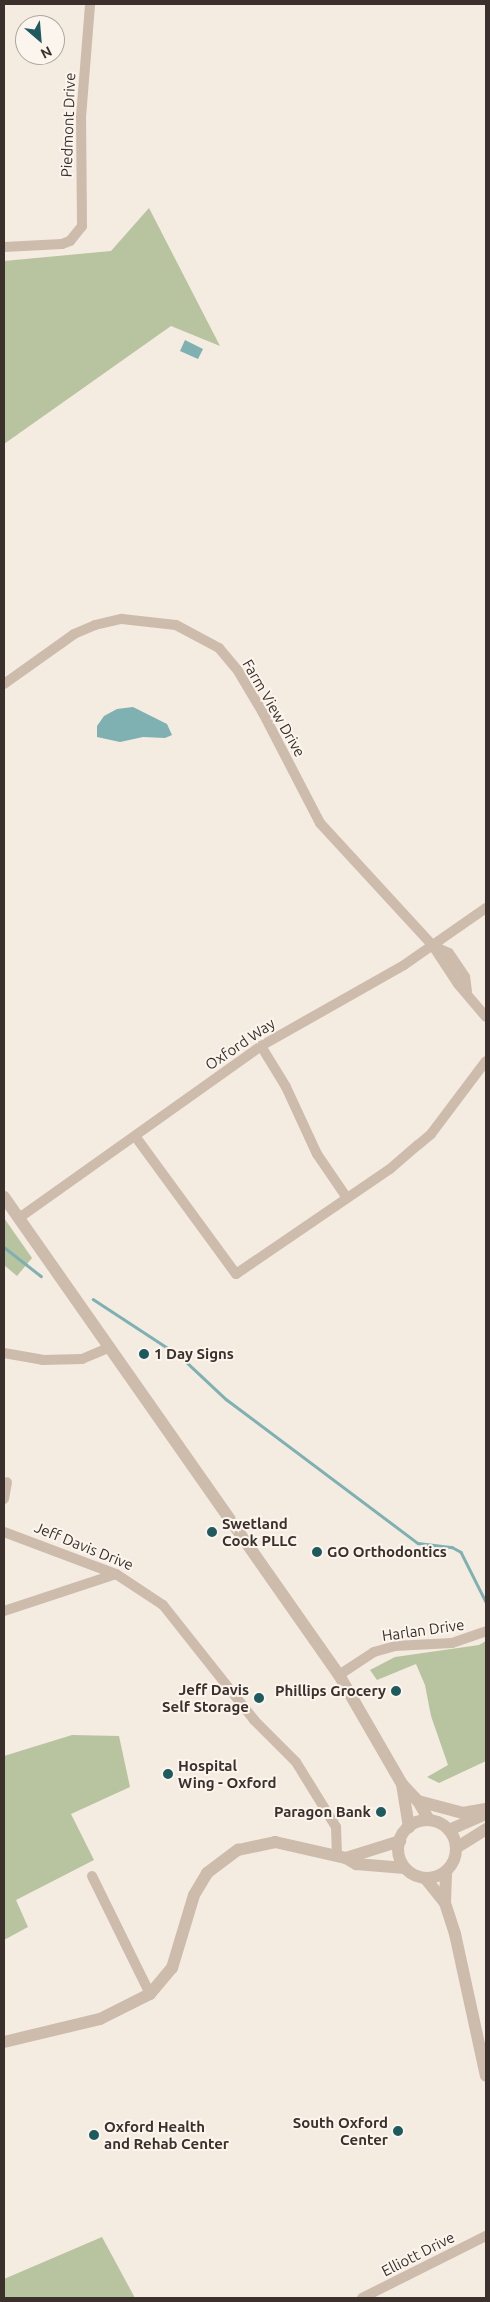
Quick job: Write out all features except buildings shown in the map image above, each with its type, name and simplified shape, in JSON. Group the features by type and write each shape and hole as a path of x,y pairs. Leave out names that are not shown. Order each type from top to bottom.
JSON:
{"street":[{"name":"Piedmont Drive","path":"4,247 62,244 78,232 84,218 81,117 90,4"},
{"name":"Farm View Drive","path":"4,684 74,634 95,624 122,619 148,620 176,625 199,635 219,648 238,671 320,822 433,946 458,984 467,991 486,1017"},
{"name":"Oxford Way","path":"18,1218 261,1046 433,946 486,908"},
{"path":"261,1046 286,1087 317,1154 348,1198"},
{"path":"135,1136 236,1274 390,1169 431,1134 486,1060"},
{"path":"4,1197 339,1675 402,1784 418,1801 429,1820 449,1830 456,1848 455,1857 446,1871 445,1903 455,1934 486,2076"},
{"path":"4,1353 42,1360 82,1359 108,1348"},
{"path":"4,1499 7,1482"},
{"name":"Jeff Davis Drive","path":"4,1532 116,1574 163,1605 254,1720 296,1762 336,1827 342,1857"},
{"path":"4,1611 116,1574"},
{"name":"Harlan Drive","path":"339,1675 374,1652 395,1646 452,1643 486,1632"},
{"path":"402,1784 409,1827"},
{"path":"418,1801 463,1813 486,1809"},
{"path":"449,1830 486,1814"},
{"path":"405,1868 400,1860 400,1841 409,1827 429,1820"},
{"path":"456,1848 486,1830"},
{"path":"342,1857 400,1841"},
{"path":"4,2042 100,2019 150,1994 172,1968 194,1896 206,1873 221,1860 247,1847 275,1842 342,1857 356,1864 405,1868 425,1878 445,1903"},
{"path":"425,1878 446,1871"},
{"path":"92,1876 150,1994"},
{"name":"Elliott Drive","path":"362,2298 486,2240"}],"green space":[{"path":"149,208 220,346 171,326 4,444 4,261 111,251"},
{"path":"4,1218 32,1258 17,1276 4,1265"},
{"path":"486,1641 486,1761 439,1783 427,1777 448,1765 431,1716 425,1685 416,1664 377,1680 370,1670 395,1657 479,1645"},
{"path":"72,1735 119,1736 130,1787 71,1814 94,1860 16,1900 28,1927 4,1940 4,1756"},
{"path":"102,2237 135,2298 4,2298 4,2279"}],"water":[{"path":"185,340 203,349 198,359 180,351"},
{"path":"133,707 167,724 172,735 165,738 143,737 120,742 97,737 97,726 104,716 117,709"}],"waterway":[{"path":"4,1247 41,1276"},
{"path":"93,1299 180,1356 226,1399 418,1543 452,1547 461,1552 486,1602"}],"place":[{"name":"1 Day Signs","path":"144,1354"},
{"name":"Swetland Cook PLLC","path":"212,1532"},
{"name":"GO Orthodontics","path":"317,1552"},
{"name":"Phillips Grocery","path":"396,1691"},
{"name":"Jeff Davis Self Storage","path":"259,1698"},
{"name":"Hospital Wing - Oxford","path":"168,1774"},
{"name":"Paragon Bank","path":"381,1812"},
{"name":"South Oxford Center","path":"398,2131"},
{"name":"Oxford Health and Rehab Center","path":"94,2135"}]}
